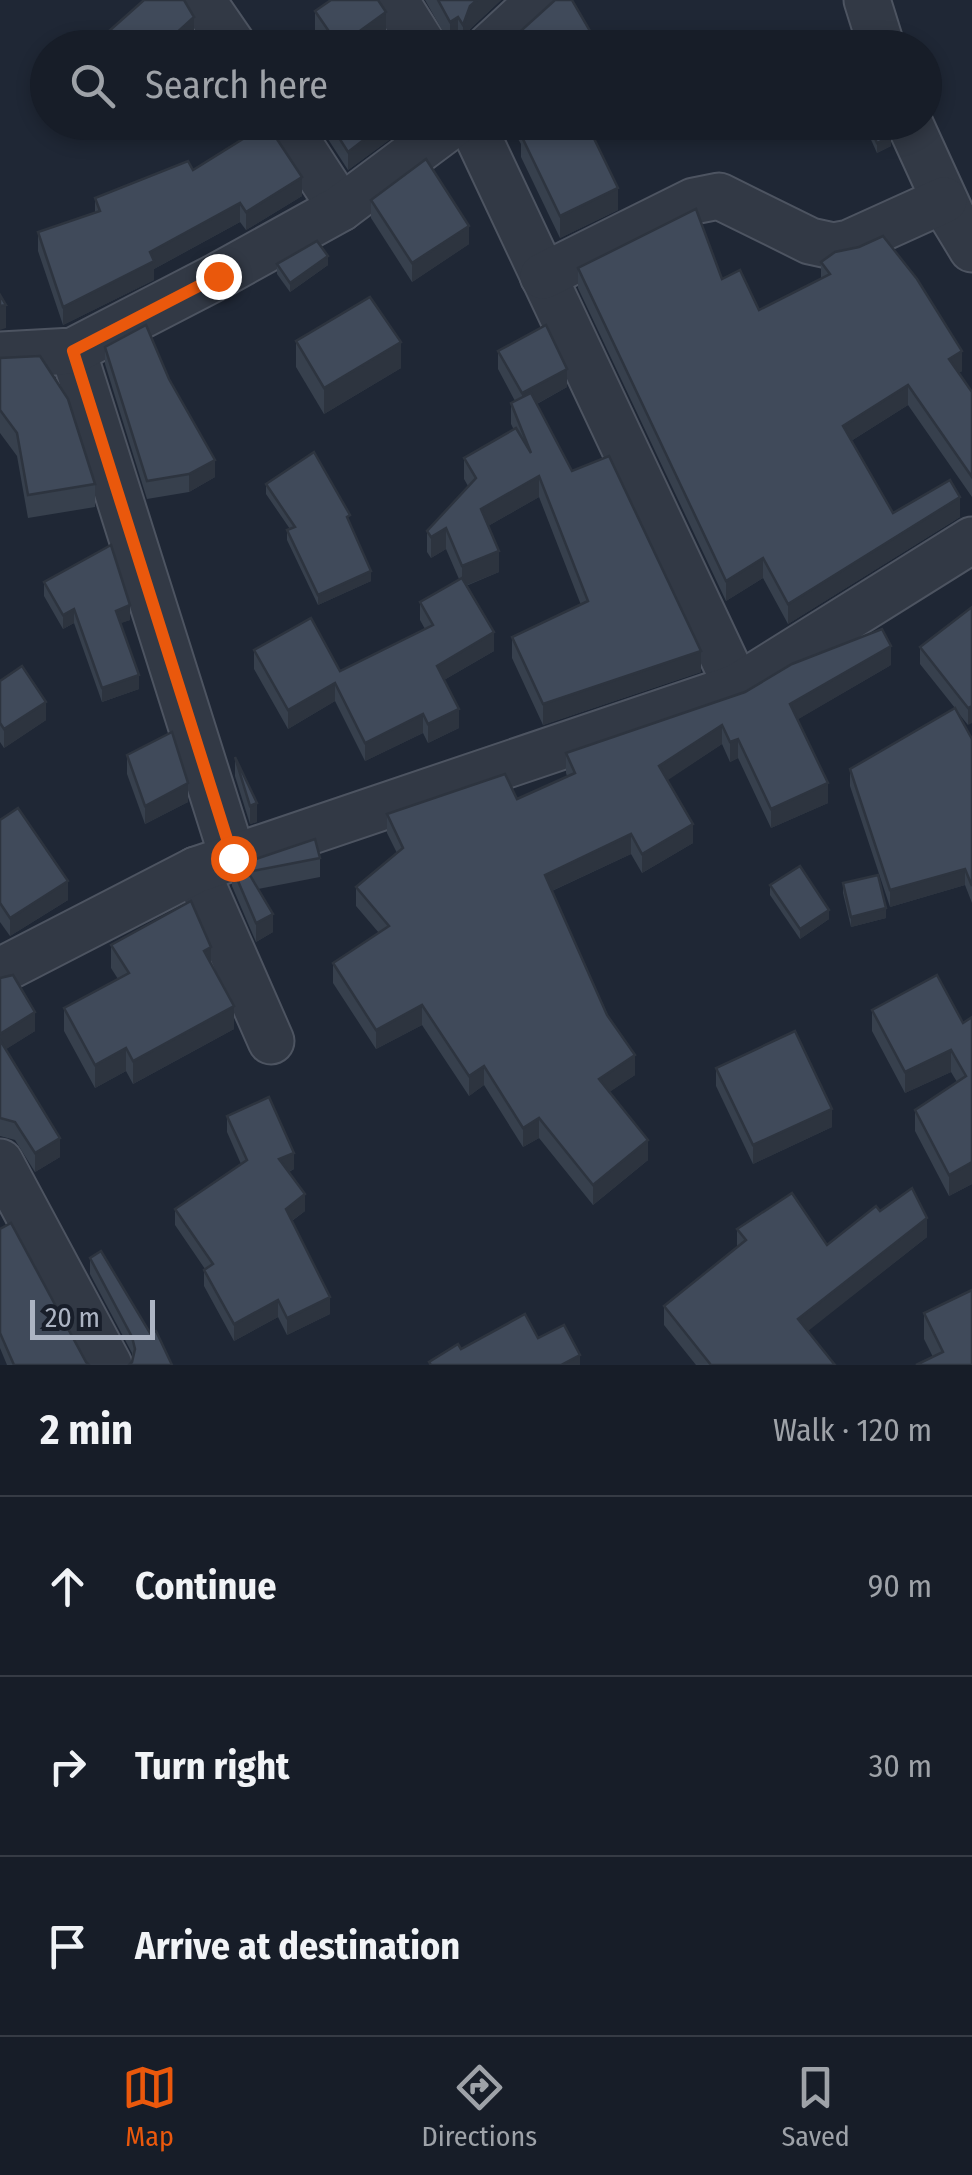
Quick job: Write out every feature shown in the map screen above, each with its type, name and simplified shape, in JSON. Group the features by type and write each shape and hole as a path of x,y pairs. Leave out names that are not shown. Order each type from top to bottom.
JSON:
{"street":[{"path":"202,0 223,30"},
{"path":"394,0 413,30"},
{"path":"508,30 540,0"},
{"path":"867,0 876,30"},
{"path":"297,140 341,208"},
{"path":"0,355 73,351 341,208 432,140"},
{"path":"479,140 737,687"},
{"path":"917,140 972,250"},
{"path":"543,276 694,201 719,196 810,241 833,246 849,243 944,200"},
{"path":"73,351 215,864 271,1040"},
{"path":"0,971 215,864 737,687 972,540"},
{"path":"0,1162 109,1365"}],"building":[{"path":"144,0 184,0 194,17 180,30 110,30"},
{"path":"331,0 378,0 386,12 361,30 328,30 315,11"},
{"path":"438,0 477,0 470,6 463,25 458,17 450,22"},
{"path":"555,0 572,0 590,30 522,30"},
{"path":"241,140 278,140 302,177 246,212 240,203 150,252 154,261 63,307 38,232 100,211 95,198 188,161 193,170"},
{"path":"340,140 364,140 348,152"},
{"path":"523,140 595,140 618,188 560,216"},
{"path":"426,159 469,226 412,263 371,200"},
{"path":"696,209 722,279 740,270 759,310 830,274 821,262 835,252 883,236 917,279 962,351 949,359 972,392 972,477 908,385 843,426 893,513 950,480 960,497 788,604 763,558 726,581 578,268"},
{"path":"317,241 328,256 290,283 277,264"},
{"path":"370,297 401,342 324,388 296,341"},
{"path":"146,325 169,379 215,460 189,474 147,481 105,347"},
{"path":"546,325 567,369 522,393 498,351"},
{"path":"40,356 68,399 95,484 28,495 17,433 0,410 0,358"},
{"path":"531,393 572,471 609,456 701,651 543,704 512,637 588,601 539,476 481,509 499,551 462,566 446,528 431,537 427,531 476,478 464,458 516,428 531,453 511,403"},
{"path":"314,452 350,515 347,517 371,571 318,595 287,530 295,527 266,484"},
{"path":"111,545 130,605 116,611 139,675 102,688 74,609 63,615 44,582"},
{"path":"462,578 494,632 437,666 459,709 428,724 423,714 365,743 335,683 288,710 254,650 311,618 340,671 433,625 420,602"},
{"path":"972,607 972,706 968,708 920,647"},
{"path":"882,629 891,646 790,704 828,783 771,809 738,739 730,742 722,725 659,766 693,824 642,854 631,834 545,875 607,1015 635,1055 599,1079 648,1140 593,1185 539,1118 523,1128 484,1066 469,1076 422,1005 376,1030 333,963 389,926 356,887 403,848 387,814 505,774 517,799 575,773 566,753 745,692 792,664"},
{"path":"22,666 46,702 4,729 0,723 0,681"},
{"path":"955,708 972,739 972,886 965,869 890,890 850,769"},
{"path":"172,732 188,783 145,806 127,755"},
{"path":"235,757 257,803 250,806"},
{"path":"18,808 68,881 10,918 0,903 0,820"},
{"path":"315,839 320,858 248,872 273,914 256,923 232,867"},
{"path":"800,866 829,910 800,929 770,885"},
{"path":"878,875 886,908 851,917 843,883"},
{"path":"191,901 211,947 204,951 234,1006 133,1061 126,1048 95,1065 64,1008 129,973 111,945"},
{"path":"13,975 35,1012 0,1034 0,978"},
{"path":"937,975 963,1023 972,1017 972,1162 949,1175 915,1110 966,1076 951,1050 905,1072 872,1010"},
{"path":"795,1031 832,1109 753,1145 716,1068"},
{"path":"0,1040 60,1138 35,1153 15,1122 0,1118"},
{"path":"269,1097 294,1153 279,1159 305,1194 286,1209 330,1297 287,1318 278,1300 234,1324 204,1270 213,1264 175,1209 247,1160 227,1116"},
{"path":"912,1188 927,1218 798,1319 835,1365 711,1365 664,1306 746,1240 737,1229 792,1193 827,1245 876,1206 880,1211"},
{"path":"11,1223 89,1365 14,1365 0,1333 0,1229"},
{"path":"101,1251 150,1333 156,1331 172,1365 129,1365 135,1349 132,1337 90,1258"},
{"path":"972,1290 972,1365 916,1365 943,1352 924,1313"},
{"path":"525,1314 538,1338 564,1325 580,1355 561,1365 429,1362 458,1344 461,1349"}],"route":[{"path":"218,276 73,351 233,858"}]}
